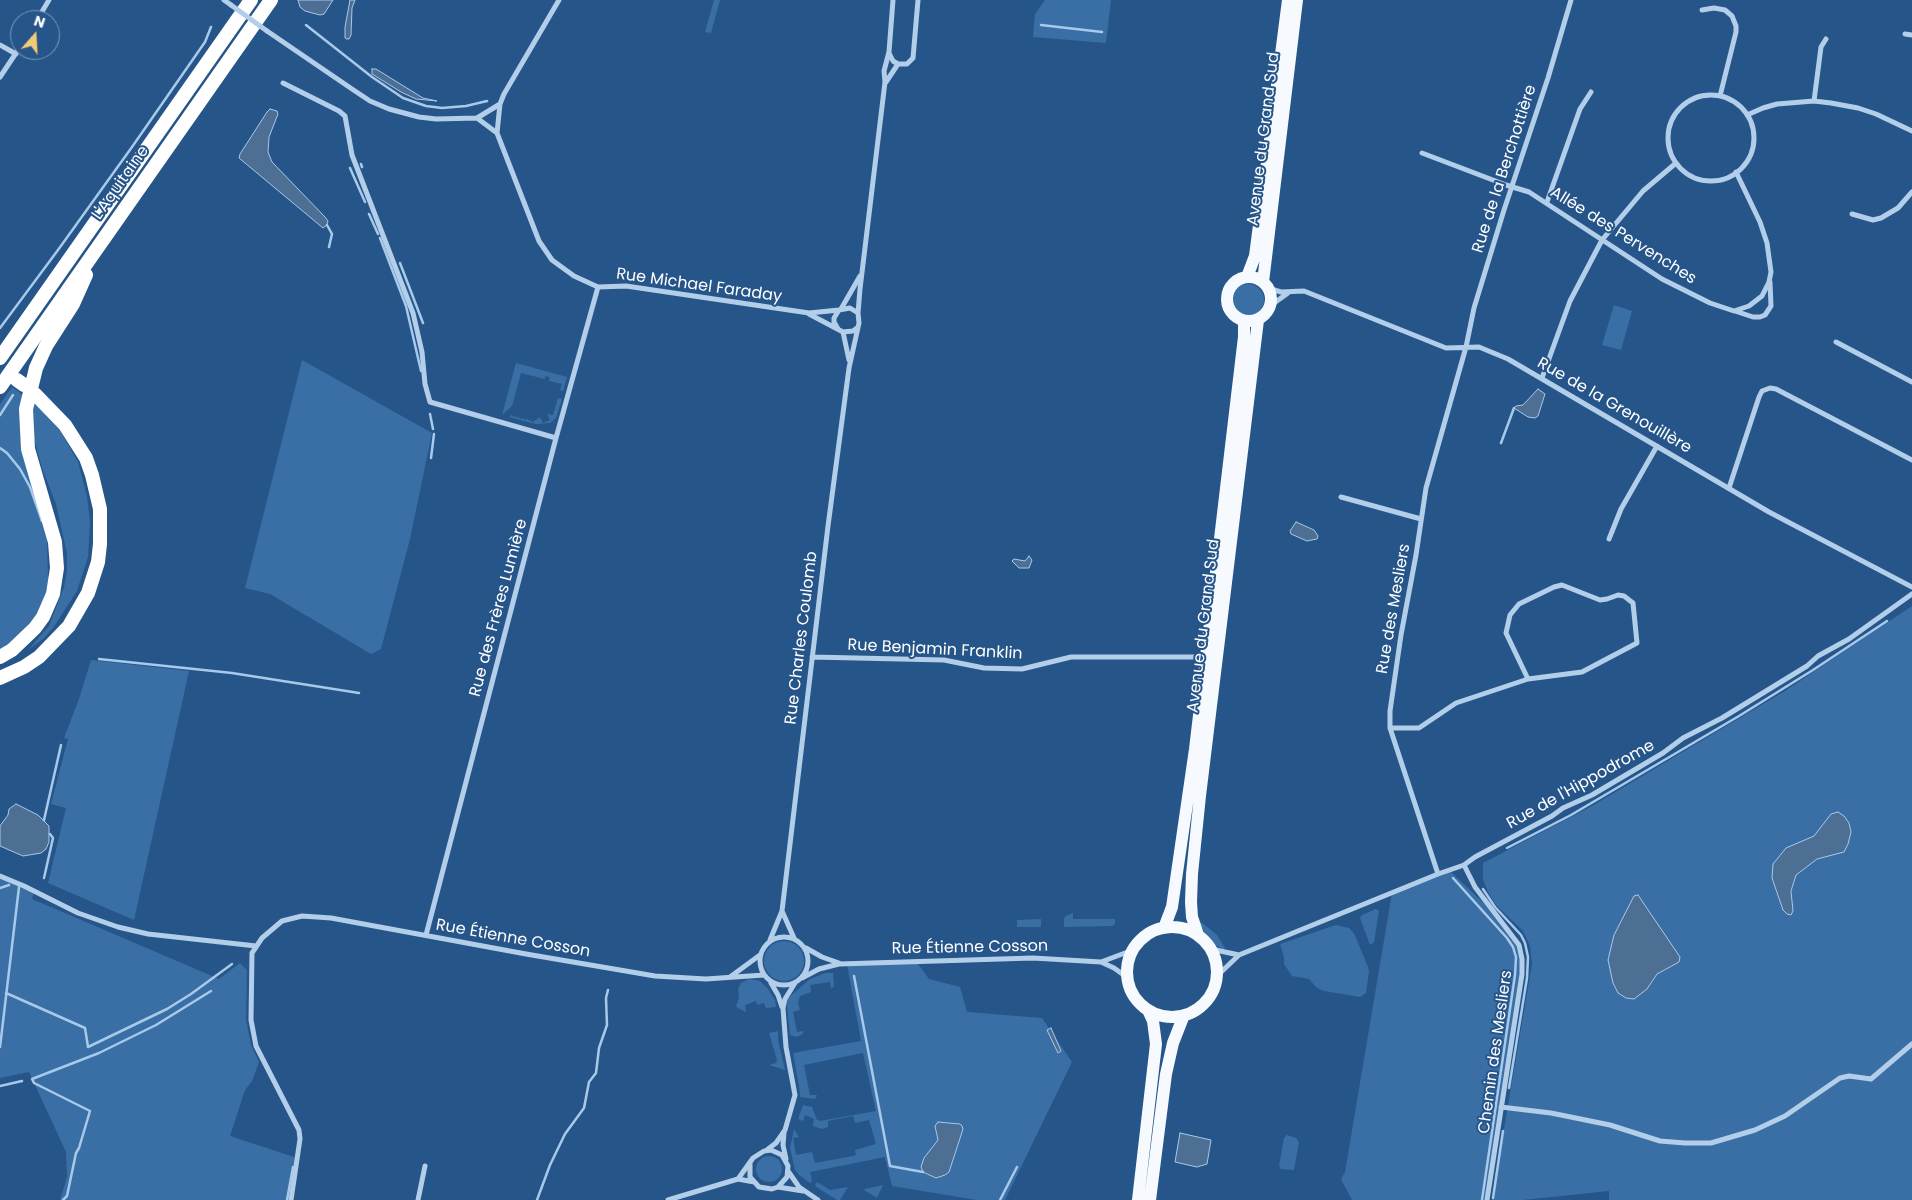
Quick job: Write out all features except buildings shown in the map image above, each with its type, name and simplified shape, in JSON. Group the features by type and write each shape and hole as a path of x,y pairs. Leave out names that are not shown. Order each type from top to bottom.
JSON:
{"highway":[{"name":"L'Aquitaine","path":"0,358 5,345 251,0"},
{"name":"L'Aquitaine","path":"0,387 271,0"},
{"path":"0,657 12,650 35,628 43,617 53,594 57,568 56,548 53,529 28,448 26,409 31,382 41,356 73,304 101,243"},
{"path":"0,678 24,667 39,657 68,626 88,593 98,562 100,544 100,509 92,474 86,458 65,425 25,386"}],"main road":[{"name":"Avenue du Grand Sud","path":"1247,277 1255,256 1288,0"},
{"name":"Avenue du Grand Sud","path":"1266,285 1297,0"},
{"path":"1247,277 1253,277 1266,285 1271,294 1270,306 1267,312 1258,320 1244,321 1234,315 1227,299 1230,287 1235,282 1247,277"},
{"name":"Avenue du Grand Sud","path":"1198,935 1192,917 1191,902 1193,858 1258,320"},
{"name":"Avenue du Grand Sud","path":"1164,928 1173,899 1195,749 1244,337 1244,321"},
{"path":"1138,1200 1156,1044 1153,1021 1148,1010 1135,996 1128,978 1128,964 1133,950 1146,936 1164,928 1182,928 1198,935 1211,949 1216,962 1217,976 1214,989 1207,1001 1196,1010 1184,1015 1166,1016 1148,1010"},
{"path":"1150,1200 1166,1074 1175,1037 1184,1015"}],"street":[{"path":"224,0 370,101 389,109 419,117 436,119 477,118 500,104"},
{"name":"Rue Michael Faraday","path":"559,0 507,88 500,104 497,133 541,246 552,260 562,269 584,282 598,287 626,286 809,313 840,309"},
{"name":"Rue Charles Coulomb","path":"770,940 782,911 812,657 850,368 859,318 862,271 885,82 885,62 889,52 893,0"},
{"name":"Rue Charles Coulomb","path":"885,82 898,64 911,62 914,54 918,0"},
{"name":"Rue de la Berchottière","path":"1466,347 1474,308 1571,0"},
{"path":"1702,10 1714,8 1725,10 1732,16 1736,26 1720,96"},
{"path":"1905,34 1912,35"},
{"path":"1814,101 1821,47 1826,39"},
{"path":"889,52 893,61 898,64"},
{"path":"0,77 12,60"},
{"path":"283,83 339,111 345,116 352,155 413,313 422,352 425,384 430,402 556,438"},
{"path":"1547,202 1580,110 1591,92"},
{"path":"1708,95 1720,96 1739,105 1747,115 1752,124 1754,137 1752,150 1747,161 1736,172 1716,181 1704,180 1692,177 1676,163 1669,148 1668,136 1670,124 1676,113 1685,104 1696,98 1708,95"},
{"path":"1747,115 1777,104 1814,101 1858,108 1912,131"},
{"path":"477,118 497,133"},
{"name":"Allée des Pervenches","path":"1422,153 1529,192 1670,284 1710,303 1760,318 1765,315 1771,306 1770,282"},
{"path":"1542,378 1570,301 1602,240 1643,191 1676,163"},
{"path":"1734,311 1756,302 1765,292 1770,282 1771,272 1766,242 1750,199 1736,172"},
{"path":"1852,214 1864,218 1881,218 1898,208 1912,192"},
{"name":"Rue Charles Coulomb","path":"850,368 848,347 841,331 834,322 836,314 862,271"},
{"name":"Rue de la Grenouillère","path":"1266,285 1280,292 1304,291 1446,348 1479,347 1508,359 1769,512 1912,587"},
{"name":"Rue des Frères Lumière","path":"426,935 556,438 598,287"},
{"path":"1270,306 1289,292"},
{"path":"840,309 850,308 858,313"},
{"name":"Rue Michael Faraday","path":"809,313 841,331"},
{"path":"841,331 853,331 857,328"},
{"path":"1836,342 1912,382"},
{"name":"Rue des Mesliers","path":"1438,874 1390,728 1390,711 1400,635 1428,482 1466,347"},
{"path":"1728,488 1759,396 1762,391 1770,388 1776,389 1912,460"},
{"path":"1609,539 1621,509 1657,446"},
{"path":"1341,497 1421,519"},
{"path":"1390,728 1419,728 1456,703 1528,678 1578,674 1636,644 1638,641 1633,603 1624,596 1618,595 1600,600 1562,585 1519,604 1510,615 1506,633 1528,678"},
{"name":"Rue de l'Hippodrome","path":"1217,976 1240,955 1464,865 1475,856 1552,816 1563,808 1592,795 1663,753 1683,738 1722,718 1807,666 1822,653 1849,639 1912,594"},
{"name":"Rue Benjamin Franklin","path":"812,657 944,660 984,668 1022,669 1071,657 1206,657"},
{"name":"Chemin des Mesliers","path":"1464,865 1485,902 1518,946 1522,959 1522,974 1487,1200"},
{"path":"0,876 78,913 118,927 148,934 256,946 252,953 251,1020 256,1046 299,1130 300,1139 291,1200"},
{"path":"782,911 794,938 806,948 809,964 802,978 795,983 784,999 783,1014 786,1046 795,1095 785,1130 783,1145 788,1171 799,1187 818,1200"},
{"name":"Rue Étienne Cosson","path":"256,946 282,920 314,916 625,972 679,978 764,975"},
{"path":"783,1014 778,996 764,975 760,955 770,940 778,937 794,938"},
{"name":"Rue Étienne Cosson","path":"806,948 839,964"},
{"path":"1211,949 1240,955"},
{"name":"Rue Étienne Cosson","path":"1101,962 1133,950"},
{"path":"730,977 760,955"},
{"name":"Rue Étienne Cosson","path":"802,978 818,969 839,964 1033,958 1101,962 1128,978"},
{"path":"769,980 781,985 795,983"},
{"path":"1501,1107 1551,1113 1610,1125 1660,1141 1712,1143 1755,1130 1785,1116 1840,1078 1849,1076 1871,1079 1912,1044"},
{"path":"766,1151 785,1130"},
{"path":"738,1179 758,1153 766,1151 777,1152 786,1160"},
{"path":"750,1164 750,1177 765,1189 778,1187 806,1192"},
{"path":"418,1200 425,1166"},
{"path":"778,1187 783,1183 788,1171"},
{"path":"668,1200 738,1179 754,1182"}],"shaded area":[{"path":"298,0 333,0 324,14 320,15 305,11 300,7"},
{"path":"350,0 355,0 352,8 351,35 347,39 345,38 345,27"},
{"path":"714,0 720,0 711,33 705,32"},
{"path":"1045,0 1111,0 1106,43 1033,37 1035,14"},
{"path":"372,69 376,69 423,98 437,101 416,99 401,92 372,74"},
{"path":"270,109 277,111 278,114 269,137 268,152 272,162 325,217 328,221 327,225 323,228 239,158"},
{"path":"1248,284 1259,289 1264,300 1259,311 1248,316 1237,311 1232,300 1237,289"},
{"path":"1614,305 1632,311 1621,350 1602,345"},
{"path":"302,360 432,433 410,539 381,649 371,654 270,594 245,588"},
{"path":"516,363 567,377 563,391 560,390 562,384 549,381 550,377 545,376 545,379 521,373 512,406 502,415"},
{"path":"12,387 23,395 51,537 47,541 48,577 52,580 39,615 0,653 0,404"},
{"path":"1538,389 1545,394 1538,416 1535,418 1528,417 1514,408 1523,405"},
{"path":"558,398 562,399 556,418 550,423 536,424 509,417 512,415 533,422 540,417 543,423 550,420 547,414 553,415"},
{"path":"33,401 59,429 78,462 87,496 90,522 88,557 77,591 53,628 43,639 28,650 49,626 64,587 67,571 67,554 56,504 42,468 33,435 31,416"},
{"path":"1296,522 1314,530 1318,536 1317,539 1307,541 1291,534 1290,531"},
{"path":"1029,556 1032,560 1029,568 1019,568 1012,561 1014,559 1025,561"},
{"path":"1912,606 1912,1200 1609,1200 1609,1191 1522,1200 1492,1200 1532,964 1530,946 1523,931 1496,905 1488,892 1483,879 1483,863 1592,806 1785,691"},
{"path":"91,660 189,671 134,920 48,883 66,808 51,804 68,739 64,738"},
{"path":"16,804 38,815 49,826 49,842 46,849 41,853 23,856 0,846 0,826 8,815 9,809"},
{"path":"1838,812 1849,823 1851,832 1844,852 1817,859 1796,875 1791,891 1793,911 1791,915 1787,914 1783,910 1772,878 1773,864 1786,848 1814,836 1831,814"},
{"path":"1449,870 1490,909 1519,945 1522,959 1487,1200 1352,1200 1341,1179 1345,1172 1392,893"},
{"path":"0,876 34,891 32,899 219,979 240,963 247,970 246,1019 251,1045 259,1062 252,1081 245,1090 230,1136 297,1158 291,1200 60,1200 67,1177 66,1152 29,1072 0,1078"},
{"path":"1638,895 1680,957 1679,962 1657,974 1647,989 1634,999 1626,998 1618,993 1613,983 1608,960 1614,935 1634,896"},
{"path":"1376,909 1379,911 1374,942 1370,945 1360,918 1362,915"},
{"path":"1073,913 1073,919 1115,919 1115,924 1112,926 1064,927 1064,918"},
{"path":"1041,919 1041,927 1017,927 1017,920"},
{"path":"1201,922 1217,935 1225,948 1223,950 1211,942 1199,923"},
{"path":"1336,925 1349,928 1354,933 1368,967 1366,993 1360,997 1324,991 1317,988 1309,979 1292,976 1284,964 1280,944"},
{"path":"784,941 798,947 804,961 798,975 784,981 770,975 764,961 770,947"},
{"path":"1010,946 1050,946 1041,952 1011,953"},
{"path":"915,960 929,979 960,987 967,1012 1042,1018 1072,1062 1005,1200 977,1200 892,1186 885,1157 810,1172 812,1180 810,1183 795,1170 790,1148 794,1129 799,1137 793,1138 796,1155 812,1152 815,1163 853,1156 856,1155 855,1150 876,1144 869,1120 855,1123 853,1116 828,1121 828,1127 822,1129 813,1126 814,1119 805,1115 803,1121 798,1119 803,1105 812,1107 817,1120 820,1121 876,1111 863,1053 804,1065 810,1095 817,1095 815,1099 800,1097 793,1053 861,1041 847,964"},
{"path":"825,973 833,973 834,987 831,988 830,982 810,985 811,992 800,996 798,1003 800,1010 793,1012 797,1032 803,1031 803,1034 796,1037 790,1035 788,998 810,979"},
{"path":"749,979 760,981 768,989 775,1000 776,1007 766,1008 764,1003 757,1005 756,1001 745,1005 746,1012 736,1006 739,998 738,989 741,983"},
{"path":"1051,1028 1061,1051 1058,1053 1047,1030"},
{"path":"778,1031 778,1040 785,1070 769,1065 776,1063 777,1060 769,1033"},
{"path":"938,1122 960,1124 963,1129 949,1172 936,1178 923,1172 921,1167 924,1158 938,1140 935,1126"},
{"path":"1180,1133 1211,1140 1207,1164 1197,1167 1175,1162"},
{"path":"1287,1135 1296,1138 1299,1142 1294,1170 1281,1169 1279,1166 1284,1138"},
{"path":"769,1156 778,1160 782,1169 778,1178 769,1182 760,1178 756,1169 760,1160"},
{"path":"817,1182 830,1190 848,1187 840,1200 837,1200 815,1186"},
{"path":"883,1185 877,1198 864,1190 865,1189"}],"waterway":[{"path":"306,25 372,77 403,98 426,106 442,108 466,106 487,101"},
{"path":"1041,25 1102,32"},
{"path":"0,328 132,147 205,42 211,27"},
{"path":"350,168 365,202"},
{"path":"369,214 378,234"},
{"path":"327,225 332,234 329,247"},
{"path":"380,238 406,306 421,371"},
{"path":"400,263 423,323"},
{"path":"0,415 13,395"},
{"path":"1501,443 1514,408"},
{"path":"430,414 433,429"},
{"path":"431,458 434,434"},
{"path":"0,448 7,453 20,469 30,487 42,521"},
{"path":"1507,848 1571,815 1739,716 1887,621"},
{"path":"99,659 232,673 359,693"},
{"path":"44,820 61,745"},
{"path":"44,878 53,838 50,834"},
{"path":"1453,878 1507,938 1513,947 1516,957 1515,975 1482,1200"},
{"path":"0,888 9,885"},
{"path":"0,1047 19,887"},
{"path":"1483,889 1495,907 1521,935 1528,957 1527,978 1509,1088"},
{"path":"6,993 85,1028 88,1047 167,1009 232,964"},
{"path":"854,976 890,1166 923,1172"},
{"path":"537,1200 550,1165 565,1134 584,1108 589,1082 596,1073 599,1048 607,1025 606,998 608,990"},
{"path":"63,1200 67,1196 76,1153 90,1111 34,1083 32,1079 99,1053 156,1025 211,991"},
{"path":"0,1086 22,1081"},
{"path":"1493,1198 1503,1131"},
{"path":"287,1200 293,1167"},
{"path":"1000,1200 1017,1167"}]}
